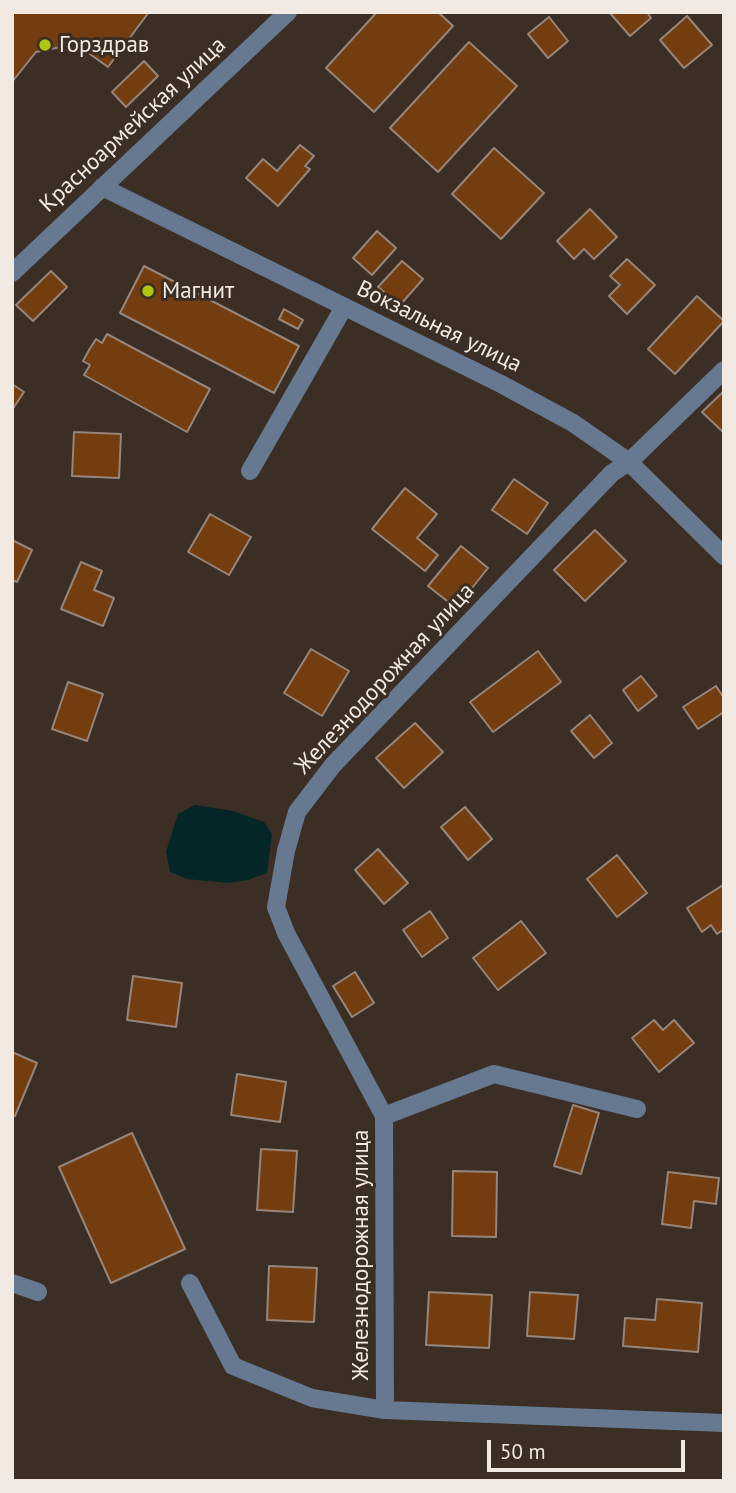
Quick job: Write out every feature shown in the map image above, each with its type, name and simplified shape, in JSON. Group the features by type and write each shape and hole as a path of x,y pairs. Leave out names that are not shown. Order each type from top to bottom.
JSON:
{"street":[{"name":"Красноармейская улица","path":"12,273 288,12"},
{"name":"Вокзальная улица","path":"102,187 501,384 573,423 629,462 724,556"},
{"path":"250,471 344,307"},
{"name":"Железнодорожная улица","path":"724,370 629,462 612,473 333,765 297,812 286,851 276,907 286,933 384,1116 386,1410 724,1423"},
{"path":"384,1116 494,1074 637,1109"},
{"path":"12,1283 38,1292"},
{"path":"190,1283 233,1366 312,1398 386,1410"}],"water":[{"path":"195,805 233,811 264,822 272,834 267,873 228,883 187,879 170,872 166,852 178,814"}],"building":[{"path":"12,12 149,12 108,67 76,44 36,52 12,82"},
{"path":"377,12 438,12 453,26 374,112 326,68"},
{"path":"609,12 647,12 651,18 630,36"},
{"path":"687,16 712,45 684,68 660,40"},
{"path":"549,17 568,41 548,58 528,34"},
{"path":"469,42 517,86 438,172 390,128"},
{"path":"144,61 158,76 126,107 112,92"},
{"path":"300,145 314,156 305,166 310,169 278,206 246,178 263,159 277,171"},
{"path":"494,148 544,193 501,239 452,194"},
{"path":"590,209 617,237 594,259 584,249 574,259 557,241"},
{"path":"377,231 396,248 372,275 353,258"},
{"path":"627,259 655,285 627,314 609,296 620,285 610,276"},
{"path":"402,261 423,279 400,305 378,287"},
{"path":"144,266 299,346 274,393 120,313"},
{"path":"51,271 67,287 33,321 16,305"},
{"path":"697,296 724,321 675,374 648,349"},
{"path":"284,309 303,320 298,329 279,319"},
{"path":"107,334 210,389 187,432 84,375 90,365 83,361 89,350 96,339 102,343"},
{"path":"12,384 24,392 12,410"},
{"path":"724,391 724,433 702,412"},
{"path":"74,432 121,434 119,478 72,476"},
{"path":"514,479 548,503 527,534 492,510"},
{"path":"405,488 437,514 417,538 438,555 425,571 372,529"},
{"path":"210,514 251,537 229,575 188,552"},
{"path":"595,530 626,561 585,601 554,570"},
{"path":"12,540 32,550 17,582 12,580"},
{"path":"461,546 488,568 456,608 428,586"},
{"path":"81,562 102,571 94,590 114,598 103,626 61,609"},
{"path":"311,649 349,671 322,716 284,693"},
{"path":"538,651 561,682 493,732 470,702"},
{"path":"641,676 657,696 638,711 623,690"},
{"path":"68,682 103,694 87,741 52,729"},
{"path":"716,686 724,698 724,712 698,729 683,707"},
{"path":"590,715 612,743 594,758 571,731"},
{"path":"415,723 443,752 404,788 376,758"},
{"path":"465,807 492,839 468,860 441,827"},
{"path":"378,849 408,883 384,904 355,870"},
{"path":"617,855 647,893 617,917 587,879"},
{"path":"723,885 724,929 717,934 711,925 702,932 687,908"},
{"path":"430,911 448,938 422,957 403,930"},
{"path":"521,921 546,953 498,990 473,958"},
{"path":"355,972 374,1003 352,1017 333,986"},
{"path":"133,976 182,983 176,1027 127,1020"},
{"path":"654,1020 663,1030 674,1020 694,1043 659,1072 632,1038"},
{"path":"12,1052 37,1063 15,1116 12,1115"},
{"path":"237,1074 286,1082 280,1122 231,1115"},
{"path":"573,1105 599,1113 581,1174 554,1166"},
{"path":"132,1133 185,1249 111,1283 59,1167"},
{"path":"261,1149 297,1151 293,1212 257,1210"},
{"path":"453,1171 497,1172 496,1237 452,1236"},
{"path":"668,1172 719,1178 716,1204 694,1201 691,1228 662,1224"},
{"path":"269,1266 317,1268 314,1322 267,1320"},
{"path":"429,1292 492,1295 489,1348 426,1345"},
{"path":"530,1292 578,1295 574,1339 527,1336"},
{"path":"657,1299 702,1303 698,1352 623,1346 625,1318 655,1320"}],"place":[{"name":"Горздрав","path":"45,45"},
{"name":"Магнит","path":"148,291"}]}
